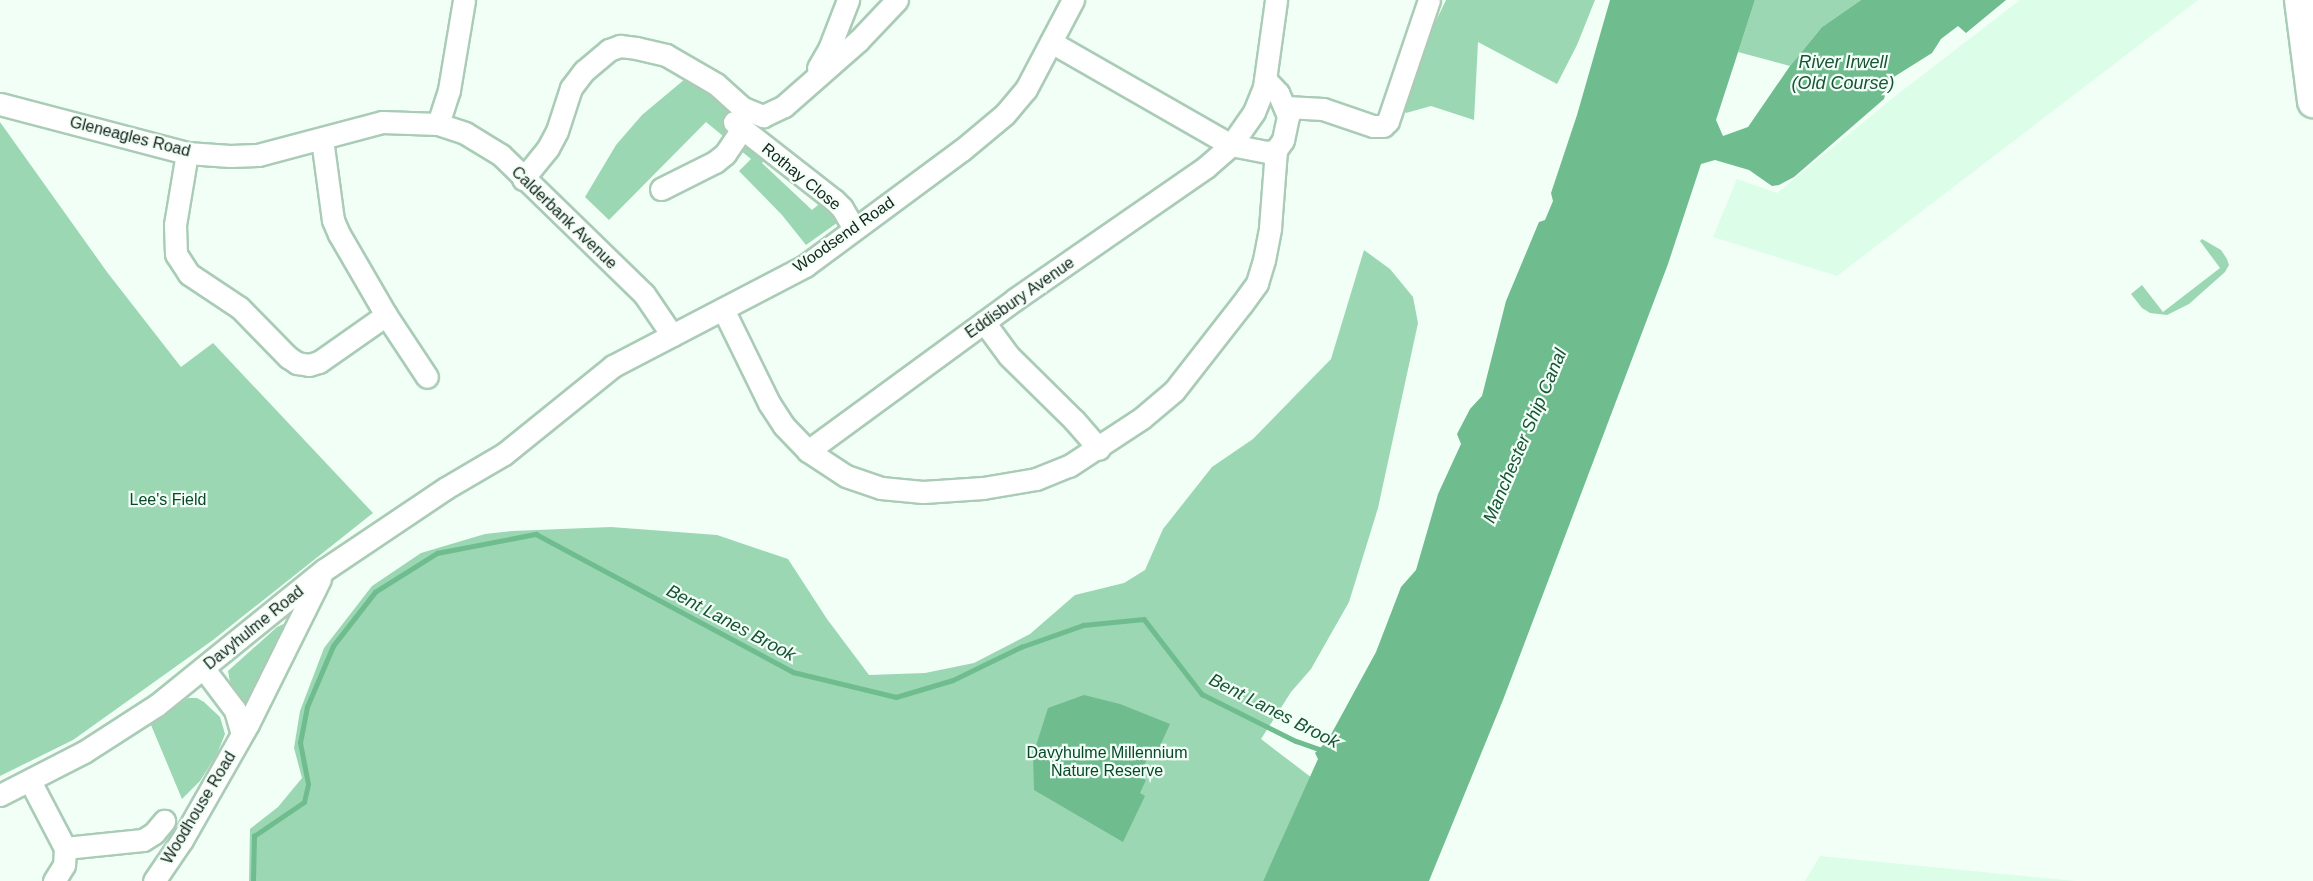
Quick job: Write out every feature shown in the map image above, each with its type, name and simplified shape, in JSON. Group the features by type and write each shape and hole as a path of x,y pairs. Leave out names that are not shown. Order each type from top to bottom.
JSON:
{"highway":[{"path":"2300,0 2313,102"}],"street":[{"path":"438,124 449,90 464,0"},
{"path":"807,85 829,49 848,0"},
{"path":"524,179 535,167 552,140 571,88 598,58 620,46 666,55 716,84 743,108 763,116 784,106 859,40 897,0"},
{"name":"Woodsend Road","path":"504,454 613,366 805,266 962,150 1005,114 1026,89 1073,0"},
{"name":"Eddisbury Avenue","path":"808,451 984,322 1206,167 1231,145 1254,112 1265,79 1276,0"},
{"path":"1286,107 1323,109 1373,126 1383,126 1388,120 1429,0"},
{"path":"1052,42 1231,145 1268,152 1276,150"},
{"path":"723,309 769,403 784,426 808,451 846,476 881,488 923,492 983,488 1036,479 1070,466 1099,449 1142,418 1174,391 1257,283 1270,228 1276,150 1283,140 1288,116 1278,93 1265,79"},
{"name":"Gleneagles Road","path":"0,104 188,153 258,154 382,122 401,121"},
{"name":"Calderbank Avenue","path":"401,121 438,124 485,144 501,155 644,294 672,335"},
{"name":"Rothay Close","path":"661,189 685,168 725,154 738,126 834,200 842,208 854,229"},
{"path":"322,139 333,220 339,234 386,315 427,376"},
{"path":"188,153 175,225 176,254 189,274 240,308 288,357 297,363 309,365 319,362 386,315"},
{"path":"984,322 1009,356 1074,420 1099,449"},
{"name":"Davyhulme Road","path":"0,795 30,782 120,730 204,669 324,570 446,488 504,454"},
{"name":"Woodhouse Road","path":"154,881 182,840 242,734 324,570"},
{"name":"Woodhouse Road","path":"204,669 235,710 242,734"},
{"path":"30,782 65,848 64,865 54,881"},
{"path":"65,848 143,840 154,833 164,821"}],"shaded area":[{"path":"2020,0 2198,0 1837,276 1713,237 1737,179 1777,193 1894,97"},
{"path":"1820,856 2076,881 1805,881"}],"green space":[{"path":"1446,0 1595,0 1577,45 1557,84 1478,42 1474,120 1431,106 1406,113 1402,107 1423,48"},
{"path":"1755,0 1861,0 1822,27 1790,66 1738,52"},
{"path":"685,79 701,85 777,144 762,163 812,210 830,195 848,215 806,245 782,215 739,171 751,159 706,122 609,220 585,197 616,145 642,115"},
{"name":"Lee's Field","path":"0,122 107,272 181,367 213,343 373,513 213,640 73,740 0,776"},
{"path":"2202,239 2221,250 2229,265 2225,272 2189,304 2167,315 2150,313 2142,308 2131,294 2142,285 2163,312 2220,268 2200,241"},
{"name":"Davyhulme Millennium Nature Reserve","path":"1364,250 1390,269 1413,297 1418,323 1378,508 1349,602 1311,669 1291,692 1261,739 1312,778 1263,881 249,881 250,829 278,807 302,778 294,748 300,711 324,648 372,586 421,553 485,534 512,531 611,527 717,535 788,559 827,619 869,675 925,673 974,663 1030,634 1075,595 1124,583 1145,570 1163,529 1212,467 1253,439 1331,359"},
{"path":"288,622 249,710 230,682 228,671 277,627"},
{"path":"188,698 197,698 204,702 220,717 225,734 217,754 200,781 182,799 151,725"}],"water":[{"path":"1610,0 1755,0 1716,120 1723,136 1748,127 1790,66 1822,27 1861,0 2006,0 1966,33 1958,26 1941,39 1932,53 1889,80 1884,99 1794,177 1772,186 1749,170 1715,160 1701,164 1668,264 1503,700 1429,881 1263,881 1318,759 1315,753 1328,740 1376,652 1401,587 1416,570 1438,494 1461,444 1457,434 1470,409 1482,396 1506,301 1539,222 1545,220 1553,201 1551,193 1577,115"},
{"path":"1084,695 1120,704 1170,724 1155,757 1149,755 1139,777 1146,780 1140,793 1145,796 1123,842 1034,790 1033,755 1048,708"}],"waterway":[{"name":"Bent Lanes Brook","path":"253,881 254,836 304,802 308,784 300,743 307,707 333,646 375,592 437,553 536,534 793,672 896,697 953,680 1021,647 1083,625 1144,619 1202,694 1296,741 1322,750"}],"water label":[{"name":"River Irwell (Old Course)","path":"1843,73"},
{"name":"Manchester Ship Canal","path":"1525,436"}]}
